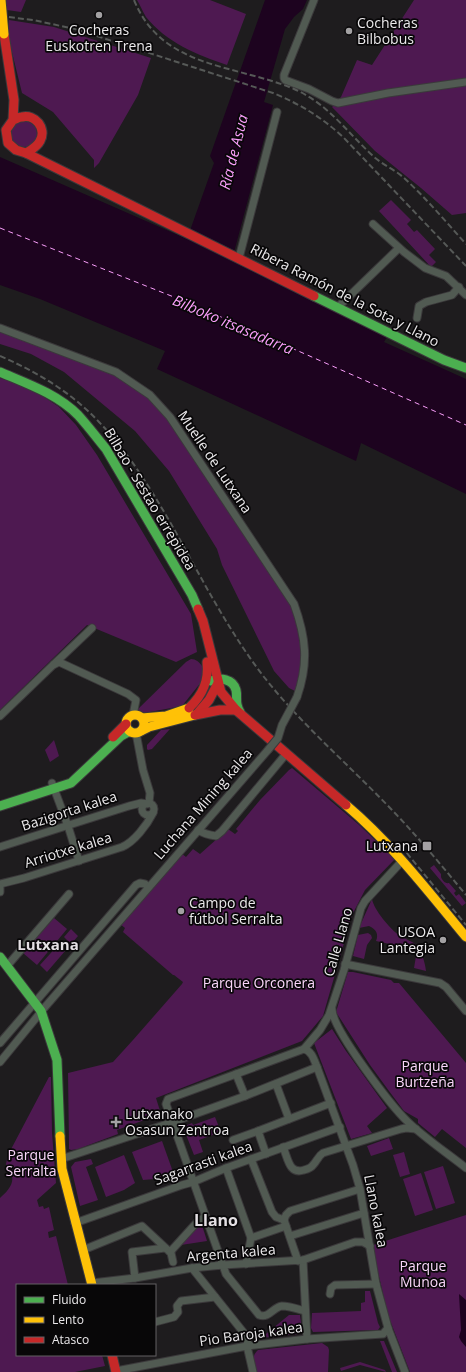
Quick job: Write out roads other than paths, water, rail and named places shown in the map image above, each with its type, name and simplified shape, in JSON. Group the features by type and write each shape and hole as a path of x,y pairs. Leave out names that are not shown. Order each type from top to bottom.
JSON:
{"main road":[{"path":"1,0 4,34 14,100 13,120"},
{"path":"14,100 25,116"},
{"path":"18,116 31,117 40,125 42,148 50,161 104,185 135,207 84,180 26,153 16,150 4,143 3,131 8,124 18,116"},
{"path":"26,153 37,147 41,142"},
{"name":"Ribera Ramón de la Sota y Llano","path":"135,207 444,360 466,368"},
{"name":"Bilbao - Sestao errepidea","path":"0,372 47,392 62,402 78,415 106,449 192,595 213,682"},
{"path":"213,682 222,678 228,680 232,684 236,690 236,704 238,712"},
{"path":"133,730 149,727 203,708 212,696 213,682"},
{"path":"213,682 225,702 365,821 403,860 466,937"},
{"path":"133,730 128,718 137,714 150,719 192,712 221,710 238,712"},
{"path":"0,806 54,786 74,774 133,730 144,726 137,714"},
{"path":"0,799 54,786"},
{"path":"0,957 35,1002 40,1011 56,1060 59,1094 61,1159 64,1179 92,1284"},
{"path":"112,1356 116,1372"}],"street":[{"path":"314,0 284,78 285,80 309,89 338,103 388,93 466,82"},
{"path":"236,256 277,112"},
{"path":"373,224 399,248 425,268 446,276 466,295"},
{"path":"338,307 399,248"},
{"path":"417,318 419,306 426,302 452,295 459,287"},
{"name":"Muelle de Lutxana","path":"0,328 116,372 150,395 163,408 294,604 300,620 305,656 305,671 297,697 282,725 278,738"},
{"path":"0,716 92,628"},
{"path":"53,665 59,662 65,664 128,694 136,700 137,714"},
{"path":"133,730 150,793 148,804"},
{"name":"Luchana Mining kalea","path":"0,1062 40,1011 278,738"},
{"path":"198,830 203,834 216,836 222,831 286,754"},
{"path":"54,786 79,861"},
{"name":"Bazigorta kalea","path":"0,847 129,806 141,803 148,804"},
{"name":"Arriotxe kalea","path":"0,884 24,878 127,845 150,819 153,813 148,815 144,813 143,807 148,804"},
{"name":"Calle Llano","path":"332,1006 358,914 363,904 403,860"},
{"path":"0,1043 136,885 140,883 148,887"},
{"path":"7,966 69,894"},
{"path":"345,964 440,983 466,1011"},
{"path":"43,993 43,1000 48,1003"},
{"path":"332,1006 334,1019 338,1026 372,1077 398,1111 416,1129 466,1168"},
{"path":"305,1311 282,1306 263,1317 259,1315 226,1274 166,1104 168,1100 304,1049 321,1028 329,1015 332,1006"},
{"path":"321,1028 331,1024 338,1026"},
{"name":"Llano kalea","path":"304,1049 308,1050 311,1054 317,1067 347,1145 360,1189 376,1284 388,1328 405,1372"},
{"path":"61,1159 173,1122 245,1096 317,1067"},
{"path":"236,1074 245,1096"},
{"path":"276,1084 289,1119"},
{"path":"233,1140 331,1103"},
{"path":"398,1111 402,1121 401,1128"},
{"name":"Sagarrasti kalea","path":"75,1224 340,1127"},
{"path":"283,1147 291,1167 298,1171 311,1168 321,1154 401,1128 416,1129"},
{"path":"258,1131 266,1154"},
{"path":"251,1159 272,1212 276,1217 285,1223"},
{"path":"226,1168 251,1238 246,1264"},
{"path":"307,1339 300,1260 285,1223 286,1215 290,1211 360,1189"},
{"path":"290,1236 364,1213"},
{"path":"135,1278 132,1252 168,1250 199,1220 206,1217"},
{"path":"251,1238 285,1223"},
{"path":"83,1250 142,1226 171,1253 173,1262"},
{"name":"Argenta kalea","path":"92,1284 192,1268 300,1260 355,1242 363,1242 370,1246"},
{"path":"212,1266 216,1263 219,1256"},
{"path":"192,1268 248,1338 247,1346 253,1372"},
{"path":"330,1294 331,1288 335,1285 376,1284"},
{"path":"156,1322 174,1317 178,1312 176,1306 181,1301 215,1297"},
{"name":"Pio Baroja kalea","path":"116,1372 247,1346 307,1339 383,1334 388,1328"}],"water":[{"path":"265,0 307,0 303,9 294,17 285,29 264,102 273,105 232,260 387,337 384,342 466,379 466,494 361,443 356,461 157,369 165,351 40,299 0,285 0,157 187,239 214,163 210,156"},
{"path":"459,1294 466,1300 466,1347 459,1337 461,1330"}],"railway":[{"path":"134,0 146,23 163,40 181,52 202,61 294,89 316,102 336,118 376,158 412,185 466,244"},
{"path":"0,16 33,20 75,29 273,93 293,102 328,124 344,138 466,266"},
{"path":"0,356 40,376 65,392 88,411 110,433 146,482 226,621 264,677 310,729 402,820 466,895"},
{"path":"401,846 466,925"}],"place":[{"name":"Cocheras Euskotren Trena","path":"99,15"},
{"name":"Cocheras Bilbobus","path":"349,31"},
{"name":"Lutxana","path":"427,846"},
{"name":"Campo de fútbol Serralta","path":"181,911"},
{"name":"USOA Lantegia","path":"443,940"},
{"name":"Lutxanako Osasun Zentroa","path":"116,1122"}],"district":[{"name":"Lutxana","path":"48,945"},
{"name":"Llano","path":"216,1220"}],"water label":[{"name":"Ría de Asua","path":"234,152"},
{"name":"Bilboko itsasadarra","path":"233,325"}],"park label":[{"name":"Parque Orconera","path":"259,983"},
{"name":"Parque Burtzeña","path":"425,1074"},
{"name":"Parque Serralta","path":"31,1164"},
{"name":"Parque Munoa","path":"423,1274"}]}
